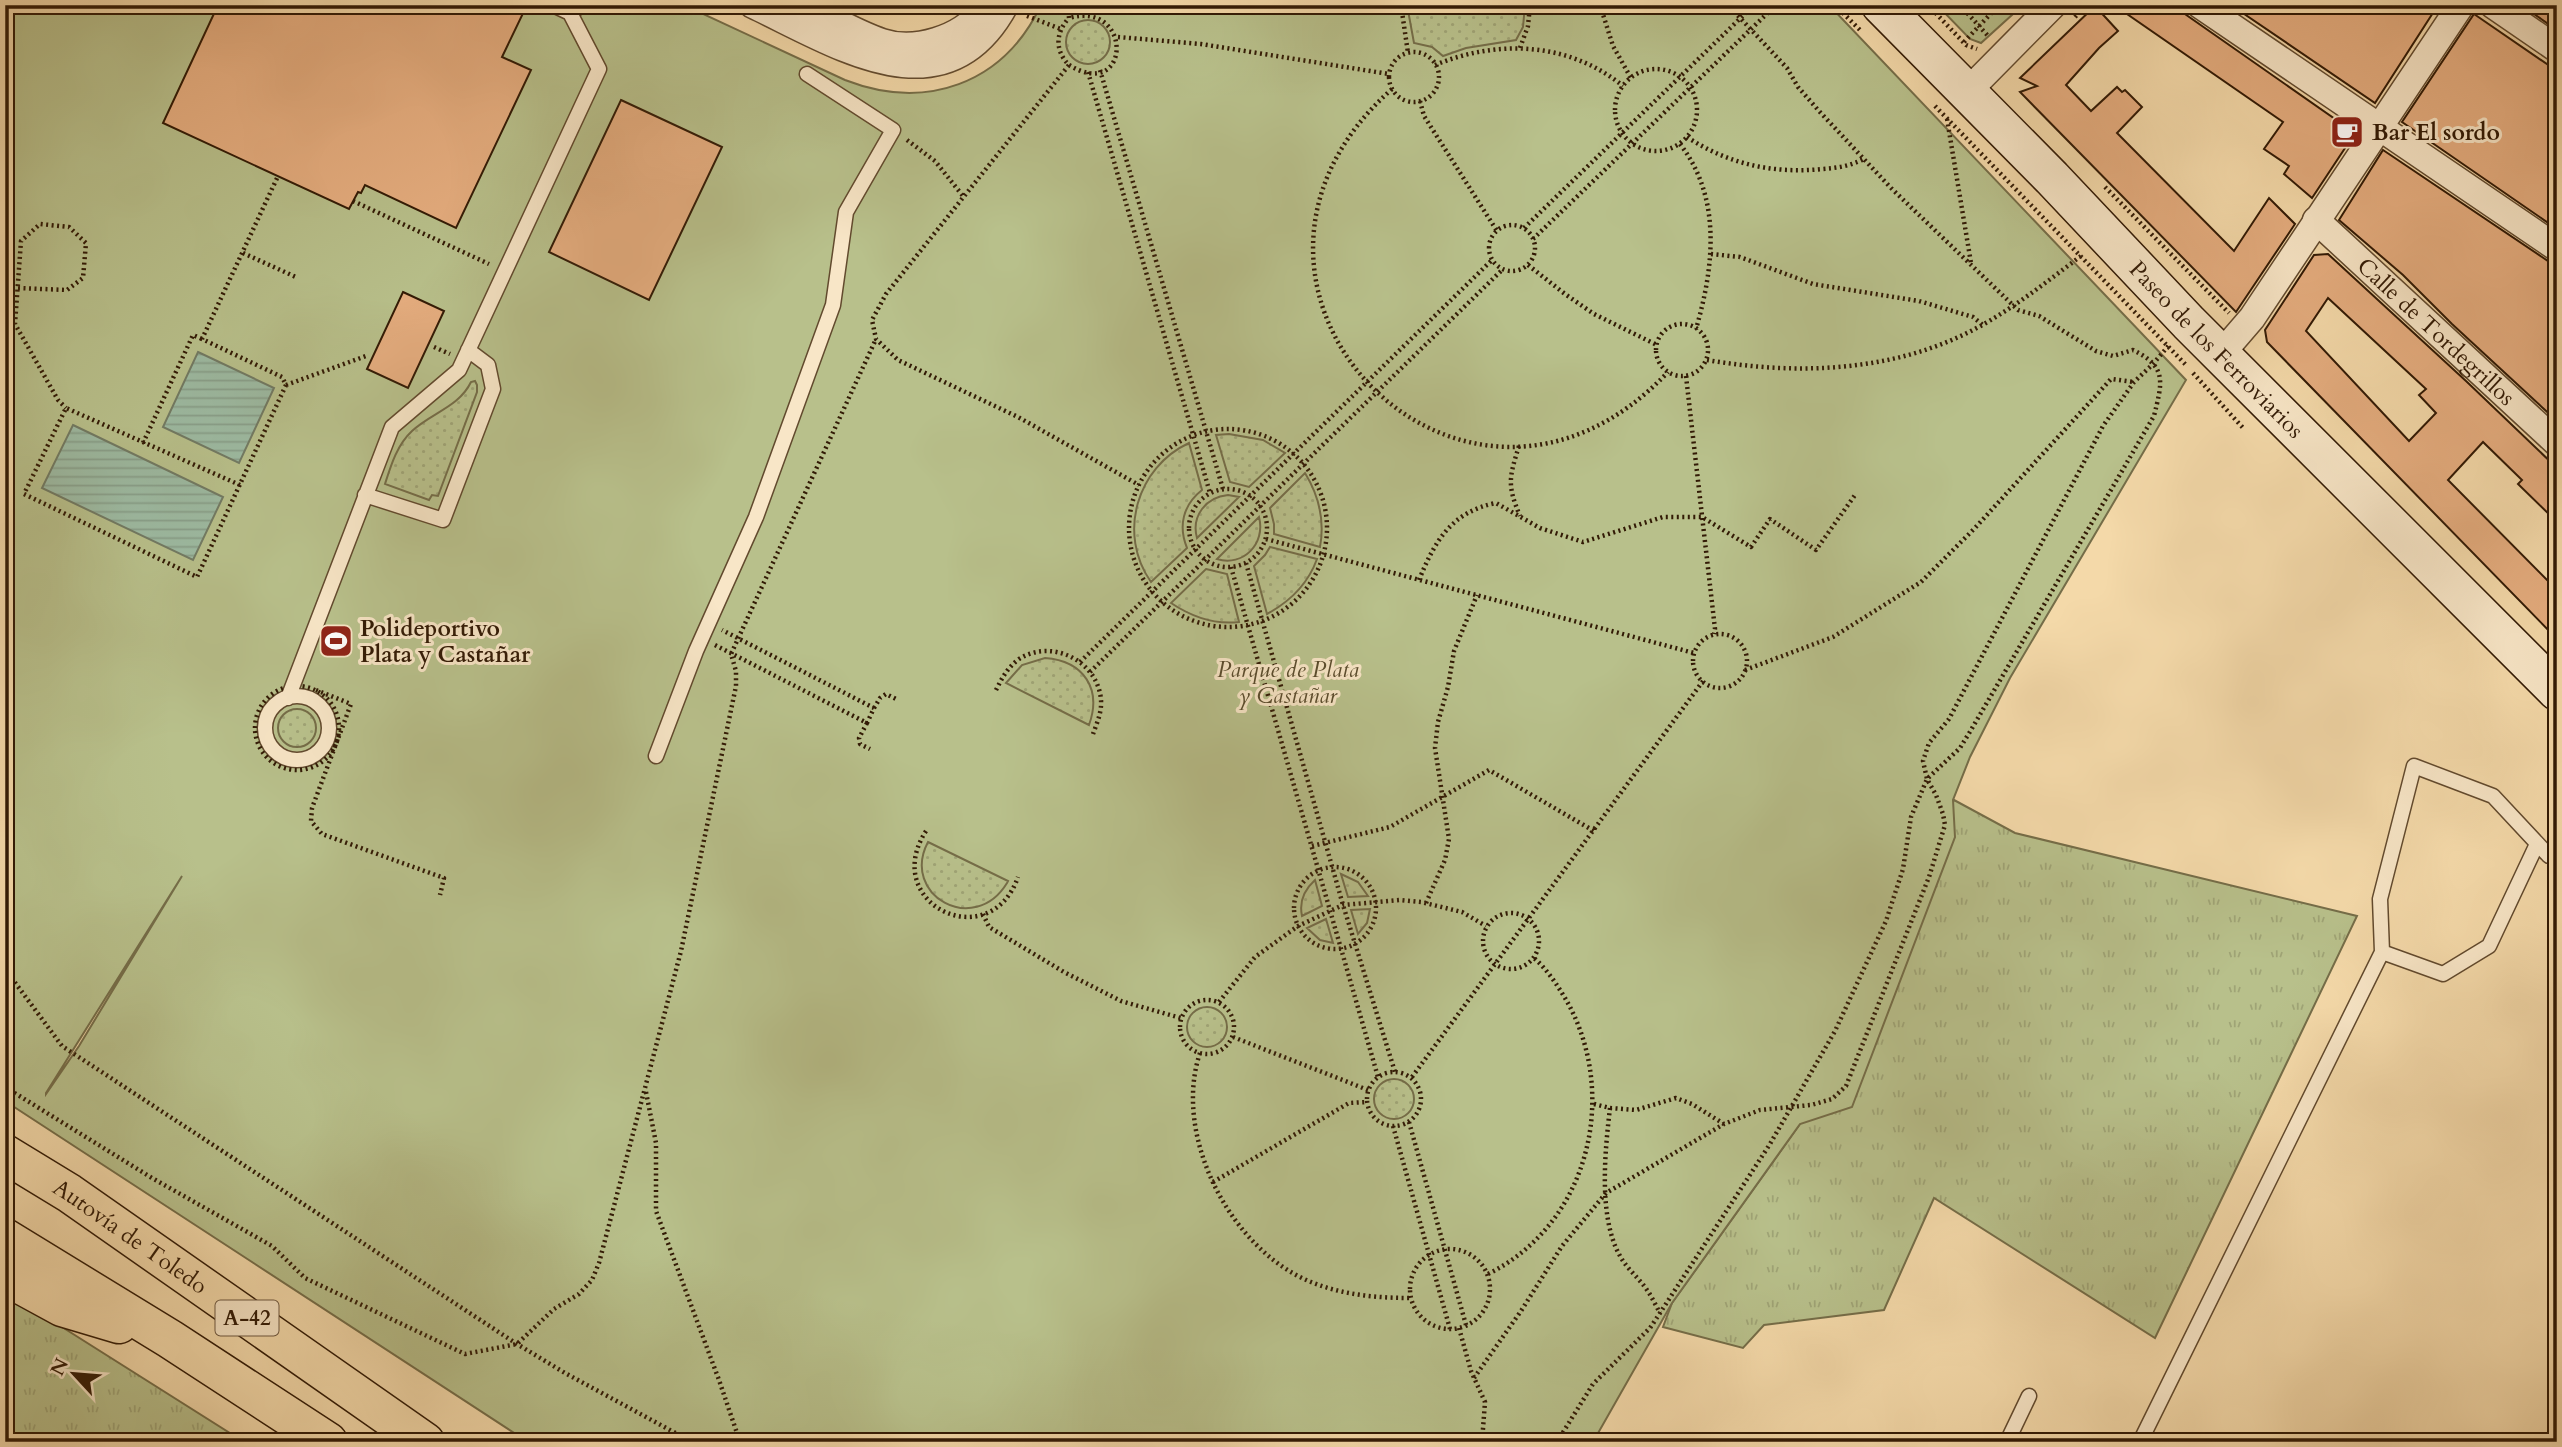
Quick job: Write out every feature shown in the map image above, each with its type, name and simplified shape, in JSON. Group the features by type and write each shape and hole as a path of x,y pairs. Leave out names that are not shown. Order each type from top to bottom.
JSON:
{"highway":[{"name":"Autovía de Toledo","path":"5,1154 69,1193 425,1442"},
{"name":"A-42","path":"5,1238 170,1339 328,1442"},
{"path":"5,1276 62,1307 170,1339"}],"main road":[{"name":"Paseo de los Ferroviarios","path":"1881,5 1956,112 2093,247 2221,354 2557,691"}],"street":[{"path":"753,5 876,60 905,66 931,65 958,55 1016,10"},
{"path":"803,5 884,43 909,45 953,35 972,23 987,5"},
{"path":"1956,112 2053,5"},
{"path":"2200,5 2557,248"},
{"path":"2221,354 2252,318 2461,5"},
{"path":"2493,5 2557,49"},
{"name":"Calle de Tordegrillos","path":"2316,220 2557,443"}],"lane":[{"path":"291,692 312,700 325,712 328,721 328,739 317,754 300,761 275,752 266,736 267,718 277,703 291,692 392,427 459,369 599,69 576,9 553,5"},
{"path":"656,756 684,680 756,517 833,305 846,212 893,130 807,74"},
{"path":"365,495 443,520 493,389 488,365 468,350"},
{"path":"2140,1442 2382,952 2380,899 2414,766 2493,796 2537,844 2554,855"},
{"path":"2382,952 2443,974 2489,946 2537,844"},
{"path":"2007,1442 2029,1396"}],"path":[{"path":"1068,5 1069,18"},
{"path":"1401,5 1408,53"},
{"path":"1520,48 1528,26 1531,5"},
{"path":"1600,5 1613,46 1631,78"},
{"path":"1557,1442 1593,1384 1650,1328 1793,1107 1835,1031 1886,921 1903,869 1911,817 1927,779 1960,748 2154,416 2161,377 2154,363 2133,350 2113,356 2096,351 2039,316 2018,310 1864,159 1805,95 1787,68 1728,5"},
{"path":"1524,228 1754,5"},
{"path":"1533,239 1775,6 1796,13 1819,5"},
{"path":"1928,5 1964,42 1999,5"},
{"path":"1960,5 1992,40"},
{"path":"1968,13 1976,5"},
{"path":"1016,10 1060,29"},
{"path":"1080,13 1097,13 1111,22 1118,37 1116,54 1100,70 1088,72 1069,65 1060,55 1060,29 1069,18 1080,13"},
{"path":"1118,37 1201,44 1389,74"},
{"path":"1436,65 1461,54 1487,49 1520,48 1564,54 1589,63 1623,86"},
{"path":"1418,52 1436,65 1439,81 1429,97 1420,102 1401,99 1392,89 1389,74 1399,57 1418,52"},
{"path":"1069,65 886,294 872,320 876,339 898,360 1018,417 1139,485"},
{"path":"1658,68 1674,72 1680,77 1691,87 1697,105 1693,128 1687,137 1680,144 1659,151 1645,150 1631,144 1615,121 1614,107 1623,86 1644,70 1658,68"},
{"path":"1100,70 1223,489"},
{"path":"1088,72 1210,493"},
{"path":"1392,89 1355,126 1340,148 1325,184 1315,222 1314,248 1321,300 1341,348 1367,384 1414,420 1437,432 1487,445 1518,446 1565,440 1590,431 1634,405 1668,372"},
{"path":"1420,102 1424,116 1497,231"},
{"path":"1956,112 2093,247 2166,348 2191,370 2244,429"},
{"path":"1956,112 1971,263"},
{"path":"893,130 935,161 963,196"},
{"path":"1687,137 1722,157 1777,171 1842,167 1864,159"},
{"path":"1680,144 1691,157 1705,195 1710,220 1712,254 1705,298 1696,329"},
{"path":"202,340 278,176"},
{"path":"2098,179 2234,319"},
{"path":"353,201 506,272"},
{"path":"18,288 67,290 83,278 86,243 69,227 40,225 21,241 15,324 58,400 65,408 240,485"},
{"path":"1504,226 1524,228 1533,239 1535,250 1528,265 1520,271 1502,270 1492,260 1489,247 1491,238 1504,226"},
{"path":"1707,360 1783,370 1845,367 1918,351 1983,325 2032,295 2093,247"},
{"path":"243,253 298,278"},
{"path":"1712,254 1740,257 1813,284 1919,301 1973,317 1983,325"},
{"path":"1080,662 1492,260"},
{"path":"1528,265 1594,314 1657,345"},
{"path":"1090,673 1502,270"},
{"path":"1688,325 1696,329 1707,343 1707,360 1694,373 1686,376 1668,372 1657,358 1657,345 1663,333 1670,327 1688,325"},
{"path":"144,443 193,335 282,377 286,385"},
{"path":"5,1087 152,1178 272,1246 305,1278 465,1354 517,1344 554,1309 579,1294 592,1280 681,951 736,686 736,670 731,653 876,339"},
{"path":"1474,1377 1521,1311 1562,1246 1606,1193 1724,1125 1760,1110 1811,1105 1832,1099 1846,1086 1929,877 1945,825 1923,761 1929,743 1949,719 2103,426 2134,382 2166,348"},
{"path":"65,408 24,494 197,577 286,385 366,356"},
{"path":"1686,376 1714,634"},
{"path":"1745,670 1833,637 1921,582 1975,528 2111,379 2134,382"},
{"path":"1228,429 1247,430 1273,439 1304,464 1318,485 1324,502 1327,520 1324,555 1308,587 1283,611 1248,626 1233,628 1198,623 1180,615 1152,592 1137,567 1130,540 1130,512 1139,485 1161,454 1194,435 1228,429"},
{"path":"1518,446 1510,475 1510,493 1521,517"},
{"path":"1236,489 1251,495 1260,505 1267,525 1266,539 1260,551 1246,563 1231,568 1216,566 1206,561 1195,549 1189,533 1190,518 1196,504 1210,493 1236,489"},
{"path":"1419,580 1438,538 1450,526 1477,507 1496,503 1540,528 1583,541 1663,517 1702,517 1751,547 1770,519 1816,550 1855,495"},
{"path":"1266,539 1694,653"},
{"path":"1246,563 1343,905 1395,1072"},
{"path":"1231,568 1378,1077"},
{"path":"1426,903 1445,860 1449,839 1434,748 1438,722 1454,651 1477,595"},
{"path":"708,624 874,708"},
{"path":"1714,634 1732,636 1745,649 1745,670 1741,678 1727,687 1717,688 1703,681 1695,672 1694,653 1705,638 1714,634"},
{"path":"702,638 867,723"},
{"path":"996,690 1008,669 1031,654 1058,652 1080,662 1098,687 1101,701 1100,715 1092,737"},
{"path":"1412,1077 1703,681"},
{"path":"316,691 334,707 340,730 332,753 313,768 290,770 268,760 256,739 257,715 271,696 281,689 291,692 316,691 351,704 312,808 311,821 322,834 444,878 440,895"},
{"path":"870,749 860,744 859,738 874,708 886,694 896,699"},
{"path":"1312,846 1390,827 1489,770 1594,831"},
{"path":"926,831 914,853 915,879 921,891 938,909 962,917 983,914 1008,898 1018,877"},
{"path":"1332,866 1354,871 1363,877 1370,885 1376,902 1376,916 1367,935 1356,944 1342,949 1327,949 1308,939 1298,926 1294,911 1298,890 1304,881 1319,870 1332,866"},
{"path":"1219,1002 1255,957 1298,926 1343,905 1400,900 1426,903 1461,912 1486,926"},
{"path":"1506,913 1527,918 1535,926 1539,936 1534,958 1515,969 1494,965 1482,946 1486,926 1506,913"},
{"path":"983,914 989,926 1063,972 1121,1000 1181,1018"},
{"path":"1488,1274 1530,1245 1559,1212 1577,1181 1587,1149 1594,1104 1588,1052 1576,1019 1563,994 1534,958"},
{"path":"5,969 62,1046 517,1344 692,1442"},
{"path":"1204,1000 1219,1002 1230,1011 1234,1024 1233,1038 1217,1053 1195,1052 1185,1043 1180,1031 1181,1018 1190,1006 1204,1000"},
{"path":"1233,1038 1368,1090"},
{"path":"1200,1053 1193,1083 1193,1118 1213,1182 1224,1204 1261,1250 1309,1281 1340,1291 1378,1298 1410,1298"},
{"path":"1395,1072 1412,1077 1419,1086 1421,1107 1416,1117 1409,1122 1393,1126 1377,1121 1367,1102 1368,1090 1378,1077 1395,1072"},
{"path":"645,1088 656,1143 656,1211 740,1442"},
{"path":"1594,1104 1636,1110 1676,1098 1692,1104 1724,1125"},
{"path":"1213,1182 1349,1103 1367,1102"},
{"path":"1610,1108 1605,1151 1609,1225 1619,1255 1646,1288 1660,1313"},
{"path":"1409,1122 1466,1325"},
{"path":"1393,1126 1450,1329"},
{"path":"1445,1249 1468,1252 1488,1274 1490,1286 1486,1306 1480,1315 1459,1328 1450,1329 1423,1320 1410,1298 1413,1271 1429,1254 1445,1249"},
{"path":"1459,1328 1485,1402 1482,1442"}],"green space":[{"name":"Parque de Plata y Castañar","path":"5,5 630,5 642,8 649,5 684,5 845,80 875,89 904,93 932,91 959,84 983,72 1006,55 1025,32 1041,5 1829,5 2186,380 2010,678 1970,757 1953,800 1955,837 1852,1107 1800,1124 1672,1303 1593,1442 528,1442 5,1101","holes":["182,876 79,1046 46,1094"]},
{"path":"1407,5 1525,5 1523,27 1516,40 1466,48 1443,56 1432,47 1414,43"},
{"path":"1937,5 2023,5 1981,43 1970,39"},
{"path":"1088,20 1103,27 1110,42 1103,57 1088,64 1073,57 1066,42 1073,27"},
{"path":"475,381 477,392 438,496 432,495 429,500 385,484 395,456 407,437 419,425 452,404 471,382"},
{"path":"1229,434 1263,440 1285,453 1249,487 1230,482 1216,435"},
{"path":"1189,443 1202,490 1190,502 1184,516 1183,532 1187,548 1151,582 1135,543 1134,523 1138,504 1145,485 1156,468 1171,454"},
{"path":"1305,473 1320,509 1320,547 1274,534 1270,508"},
{"path":"1228,495 1239,497 1197,538 1196,522 1202,509 1213,499"},
{"path":"1259,517 1259,536 1250,551 1236,560 1217,559"},
{"path":"1270,547 1317,559 1298,591 1267,614 1254,566"},
{"path":"1206,569 1227,574 1239,622 1204,619 1171,603"},
{"path":"1045,658 1070,665 1086,679 1093,700 1089,725 1006,683 1022,665"},
{"path":"297,709 310,715 316,728 310,741 297,747 284,741 278,728 284,715"},
{"path":"1954,800 2015,833 2357,916 2155,1338 1934,1198 1884,1310 1764,1325 1743,1348 1663,1327 1672,1303 1800,1124"},
{"path":"928,842 1008,881 1007,883 993,899 977,907 960,908 945,903 932,893 924,878 922,861"},
{"path":"1341,874 1358,882 1368,896 1348,897"},
{"path":"1315,880 1322,906 1302,916 1303,897"},
{"path":"1370,909 1367,923 1358,934 1351,910"},
{"path":"1326,919 1333,943 1320,940 1307,928"},
{"path":"1207,1007 1215,1008 1221,1013 1226,1019 1226,1035 1221,1041 1215,1046 1207,1047 1199,1046 1193,1041 1188,1035 1187,1027 1188,1019 1193,1013 1199,1008"},
{"path":"1394,1079 1402,1080 1408,1085 1413,1091 1413,1107 1408,1113 1402,1118 1394,1119 1386,1118 1380,1113 1375,1107 1374,1099 1375,1091 1380,1085 1386,1080"},
{"path":"5,1291 244,1442 5,1442"}],"shaded area":[{"path":"198,352 274,388 239,463 163,427"},
{"path":"73,425 223,497 193,560 42,488"}],"building":[{"path":"218,5 527,5 502,57 531,70 456,228 365,185 349,209 163,123"},
{"path":"2114,5 2172,5 2355,133 2312,198 2284,174 2289,166 2264,149 2283,122"},
{"path":"2231,5 2438,5 2375,103"},
{"path":"2521,5 2557,5 2557,30"},
{"path":"2095,6 2118,31 2066,85 2091,111 2117,87 2122,92 2125,90 2142,107 2117,133 2234,251 2269,198 2295,224 2236,312 2020,92 2037,86 2020,78"},
{"path":"2474,14 2557,71 2557,229 2402,122"},
{"path":"621,100 722,147 649,300 549,252"},
{"path":"2383,150 2548,261 2557,264 2557,421 2403,275 2339,220"},
{"path":"2328,254 2557,468 2557,522 2518,484 2522,480 2483,442 2448,480 2557,590 2557,639 2267,342 2265,330 2314,255","holes":["2328,298 2426,389 2419,395 2436,413 2409,441 2306,331"]},
{"path":"403,292 444,311 408,388 367,369"}],"place":[{"name":"Bar El sordo","path":"2347,132"},
{"name":"Polideportivo Plata y Castañar","path":"336,641"}]}
